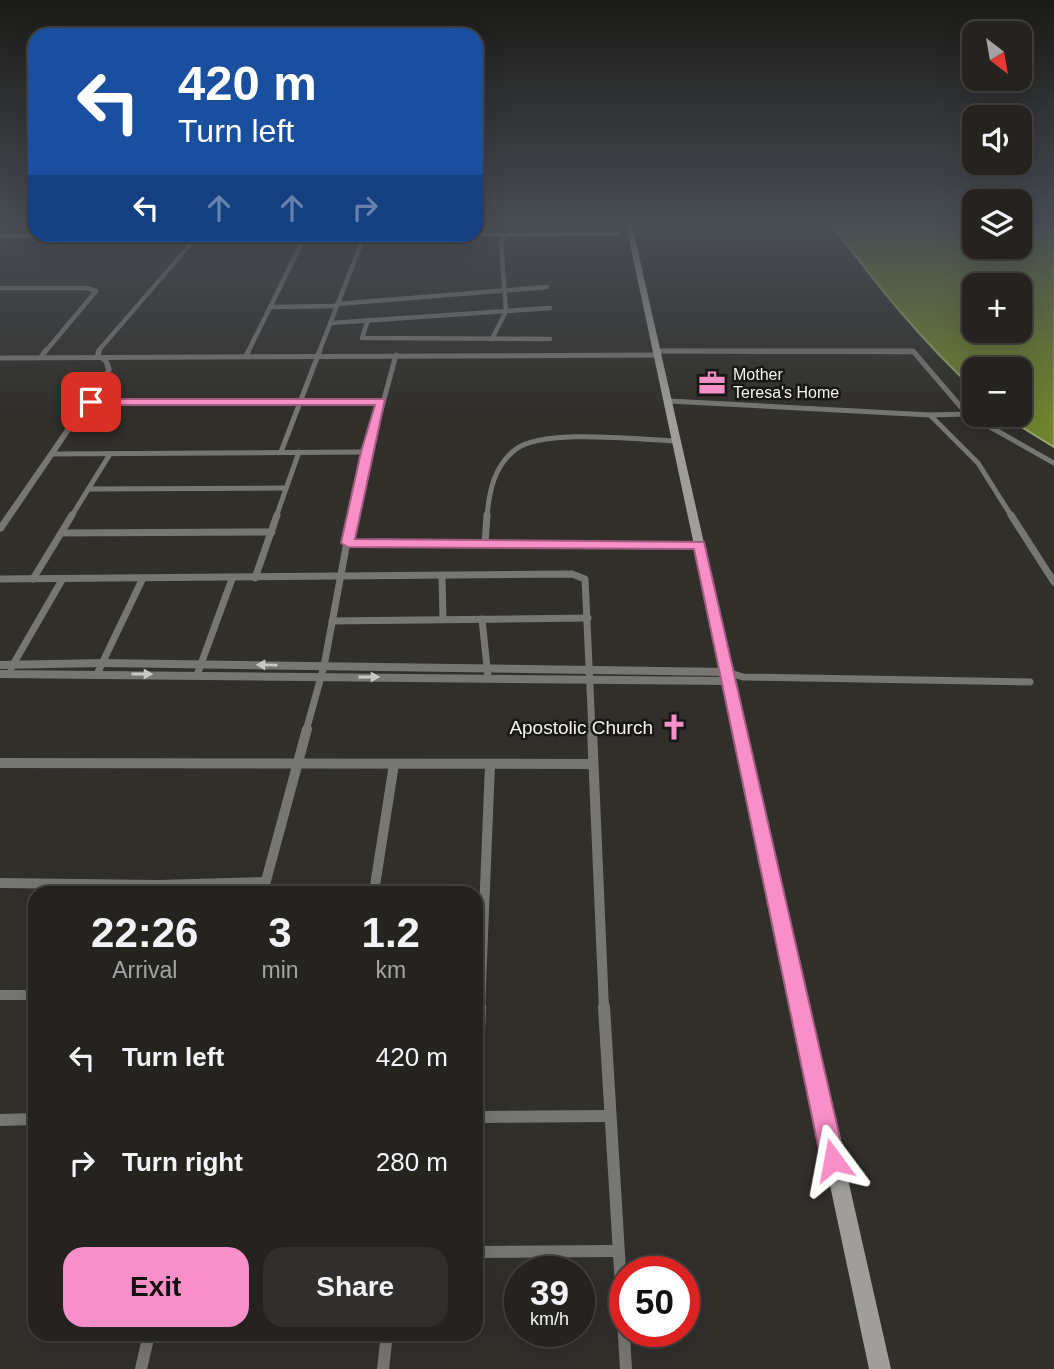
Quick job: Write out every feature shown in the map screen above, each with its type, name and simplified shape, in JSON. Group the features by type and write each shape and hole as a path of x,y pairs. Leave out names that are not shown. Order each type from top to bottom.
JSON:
{"main road":[{"path":"642,289 733,677 880,1369"}],"street":[{"path":"41,357 96,291 90,289"},
{"path":"98,356 99,350 153,289"},
{"path":"246,356 279,289"},
{"path":"281,452 343,289"},
{"path":"270,307 336,305 528,289"},
{"path":"492,339 506,311 506,291"},
{"path":"331,323 550,308"},
{"path":"368,320 362,338 550,339"},
{"path":"0,358 914,351 962,408"},
{"path":"264,886 323,671 366,452 396,355"},
{"path":"0,529 91,402 109,370 107,362 98,356"},
{"path":"91,402 381,401"},
{"path":"669,401 930,415 962,414"},
{"path":"930,415 978,463 1054,582"},
{"path":"942,415 951,427 952,435"},
{"path":"992,427 1054,463"},
{"path":"485,544 494,478 500,465 520,446 530,442 562,440 678,441"},
{"path":"255,578 299,452"},
{"path":"52,454 366,452"},
{"path":"33,579 110,454"},
{"path":"88,489 286,488"},
{"path":"62,533 272,533"},
{"path":"348,543 700,545"},
{"path":"1043,567 1054,566"},
{"path":"0,579 142,580 578,574 586,581 608,1116 626,1369"},
{"path":"442,577 443,619"},
{"path":"200,669 232,579"},
{"path":"7,671 62,580"},
{"path":"97,674 142,580"},
{"path":"332,621 588,618"},
{"path":"482,619 488,672"},
{"path":"7,671 103,663 200,669 1030,682"},
{"path":"0,665 7,671 97,674 200,669"},
{"path":"0,763 592,764"},
{"path":"375,886 394,764"},
{"path":"483,936 490,765"},
{"path":"0,883 78,886"},
{"path":"0,995 28,995"},
{"path":"483,1117 608,1116"},
{"path":"0,1120 28,1119"},
{"path":"483,1251 616,1251"},
{"path":"141,1369 147,1341"},
{"path":"383,1369 386,1341"}],"shaded area":[{"path":"881,289 962,289 962,343 1032,343 1032,289 1054,289 1054,447 1022,427 1032,427 1032,357 962,357 962,378"}],"place":[{"name":"Mother Teresa's Home","path":"712,383"},
{"name":"Apostolic Church","path":"674,727"}],"route":[{"path":"91,402 381,401 366,452 348,543 700,545 833,1160"}]}
